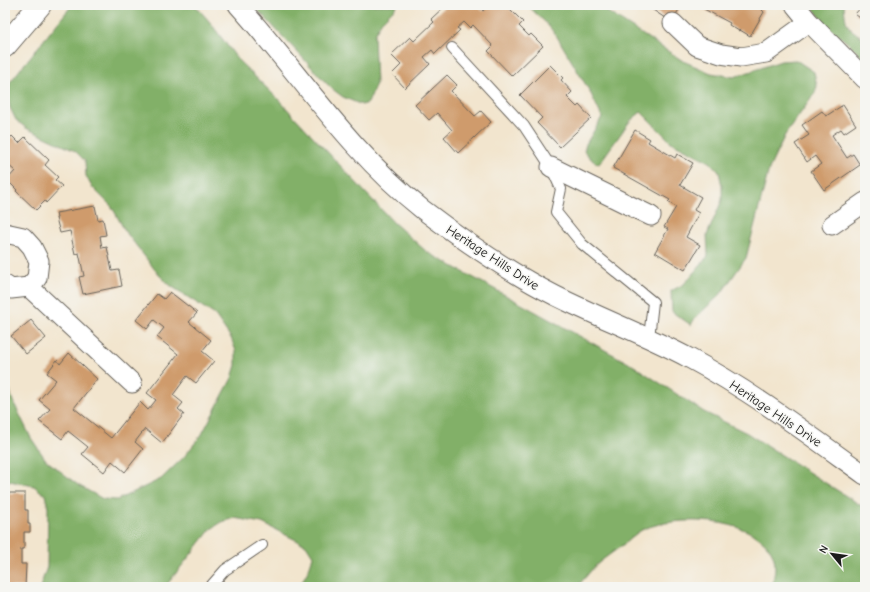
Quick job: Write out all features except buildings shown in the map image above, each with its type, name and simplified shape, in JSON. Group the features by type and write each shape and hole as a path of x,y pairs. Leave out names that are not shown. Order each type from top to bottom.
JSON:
{"street":[{"path":"5,46 40,5"},
{"name":"Heritage Hills Drive","path":"238,5 346,134 381,172 420,207 465,241 509,270 555,296 649,338 728,380 865,475"},
{"path":"795,5 809,22 865,79"},
{"path":"673,24 697,46 720,54 741,57 766,53 809,22"},
{"path":"551,167 651,216"},
{"path":"832,225 865,202"},
{"path":"5,233 23,237 32,247 39,261 37,278 28,288 11,289 5,286"},
{"path":"28,288 132,383"}],"lane":[{"path":"452,48 524,126 551,167 561,189 556,212 582,244 653,302 649,338"},
{"path":"210,587 225,570 262,545"}],"green space":[{"path":"72,5 195,5 239,61 277,98 394,223 427,252 634,366 704,412 747,433 865,508 865,587 772,587 775,569 774,560 771,551 761,540 748,531 731,525 693,521 675,522 641,530 595,566 577,587 299,587 309,569 313,556 306,545 262,523 234,518 222,522 211,529 165,587 40,587 47,567 48,508 45,495 34,486 5,480 5,371 12,399 31,438 46,460 78,485 103,499 117,500 161,479 184,457 202,434 232,378 236,365 236,351 231,338 215,315 171,286 159,275 125,231 112,207 93,188 86,176 85,161 75,151 26,128 16,120 10,108 8,95 10,82"},
{"path":"253,5 398,5 381,22 374,35 376,84 368,103 362,105 343,97 331,88"},
{"path":"527,5 597,5 683,61 711,73 734,77 781,61 796,60 814,72 817,86 815,93 785,135 769,169 746,258 720,295 695,318 691,325 672,312 671,291 684,284 708,256 707,235 722,200 722,186 719,172 710,162 671,142 641,112 630,121 599,164 593,161 584,151 586,144 602,117 590,92 556,35"},
{"path":"811,5 844,5 845,18 848,26 865,39 865,60 825,24"}]}
